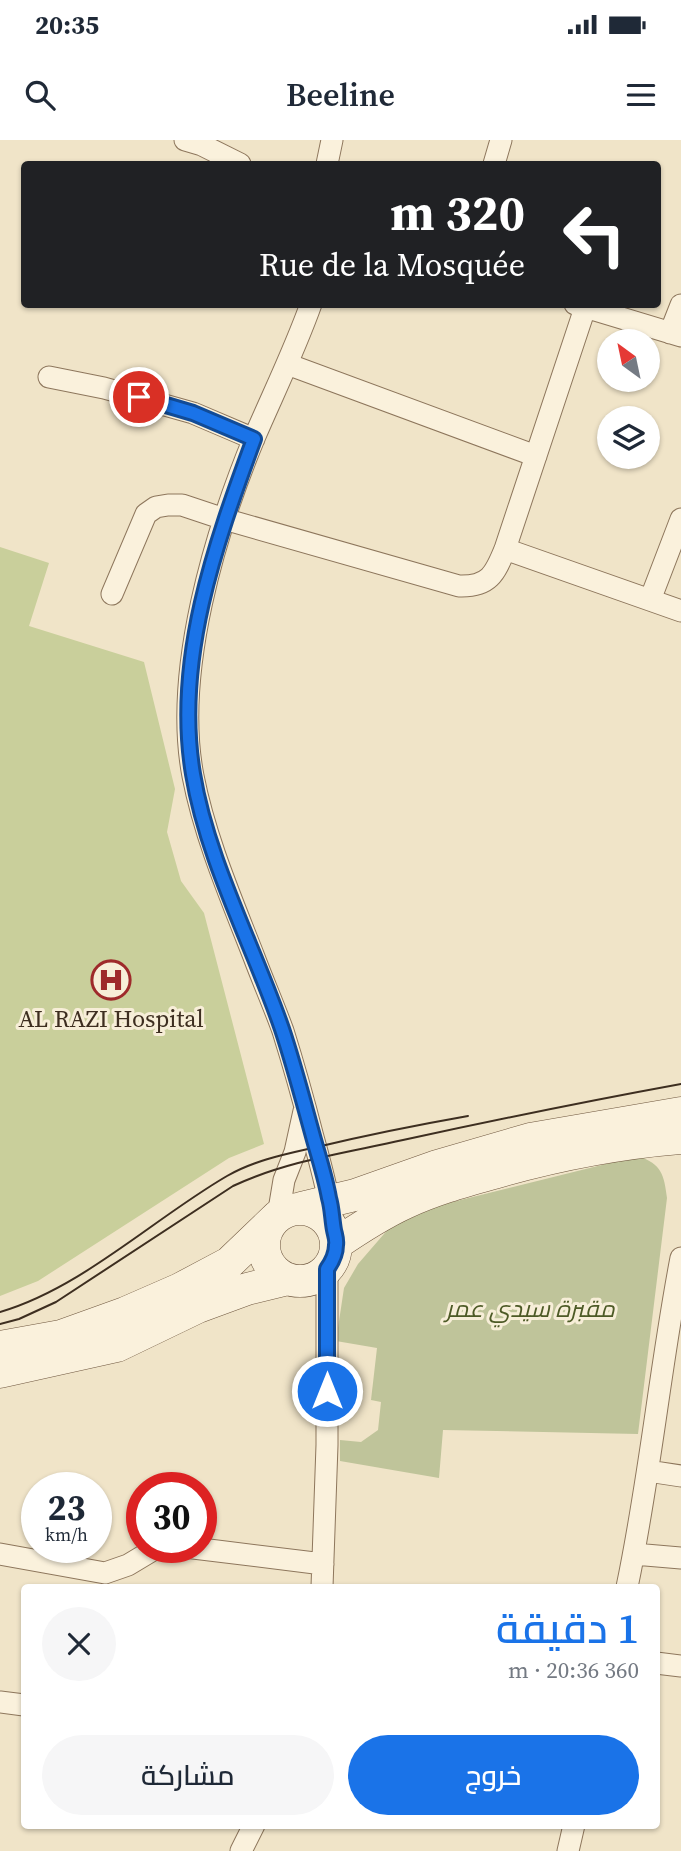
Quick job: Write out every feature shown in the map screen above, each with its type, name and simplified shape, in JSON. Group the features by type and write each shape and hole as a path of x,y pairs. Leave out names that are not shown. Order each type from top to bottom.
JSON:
{"main road":[{"path":"0,1372 117,1346 198,1307 247,1289 312,1241 355,1195 437,1166 530,1139 681,1113"},
{"path":"0,1347 61,1336 125,1313 180,1289 229,1263 362,1227 404,1203 445,1186 561,1156 672,1143"}],"street":[{"path":"185,140 202,145 234,161"},
{"path":"328,161 332,140"},
{"path":"495,161 501,140"},
{"path":"587,308 675,334 681,305"},
{"path":"310,308 254,439 225,520 201,606 193,653 189,731 192,774 203,820 282,1030 305,1105 313,1286 327,1306 327,1445 322,1584"},
{"path":"112,594 146,514 168,505 182,505 225,520 459,586 468,586 488,579 497,570 505,549 536,456 579,308"},
{"path":"287,364 536,456"},
{"path":"49,377 104,388 193,413 254,439"},
{"path":"650,600 681,519"},
{"path":"505,549 681,611"},
{"path":"305,1105 295,1152 284,1180 312,1241"},
{"path":"628,1584 681,1258"},
{"path":"648,1471 681,1476"},
{"path":"217,1551 323,1564"},
{"path":"0,1554 106,1573 131,1563"},
{"path":"634,1554 681,1558"},
{"path":"660,1663 681,1666"},
{"path":"0,1702 21,1705"},
{"path":"241,1851 252,1829"},
{"path":"571,1851 574,1829"}],"green space":[{"name":"AL RAZI Hospital","path":"0,547 49,563 29,626 144,662 175,789 167,832 181,881 204,913 264,1144 229,1158 38,1281 0,1296"},
{"name":"مقبرة سيدي عمر","path":"638,1156 652,1163 660,1171 667,1198 638,1434 443,1430 439,1478 340,1461 340,1440 361,1442 378,1430 381,1402 371,1400 377,1348 336,1341 344,1288 358,1264 390,1227 412,1212"}],"tram line":[{"path":"0,1324 19,1319 56,1302 233,1186 253,1177 316,1158 681,1084"},
{"path":"0,1312 60,1287 199,1193 249,1166 282,1155 468,1116"}],"place":[{"name":"AL RAZI Hospital","path":"111,980"}],"route":[{"path":"139,397 193,413 254,439 225,520 201,606 189,700 192,774 203,820 282,1030 330,1200 337,1244 327,1269 327,1391"}]}
